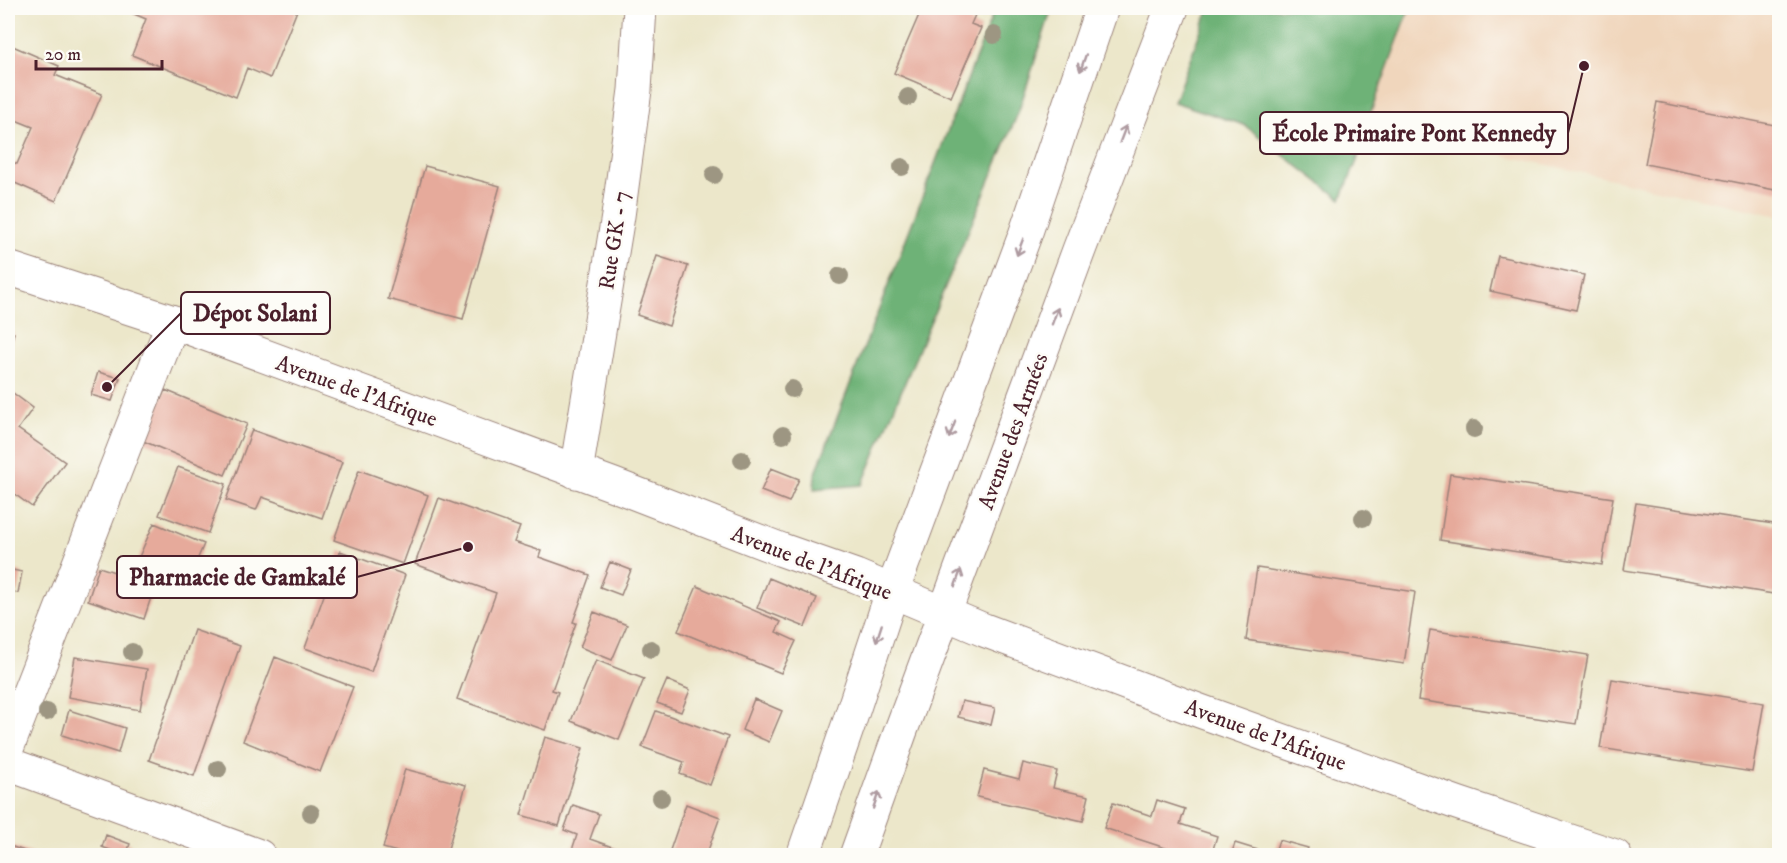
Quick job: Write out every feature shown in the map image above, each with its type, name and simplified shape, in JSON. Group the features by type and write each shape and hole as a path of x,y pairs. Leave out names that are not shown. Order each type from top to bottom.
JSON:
{"main road":[{"name":"Rue GK - 7","path":"576,472 618,216 635,90 640,8"},
{"path":"803,855 892,592 1025,235 1102,8"},
{"name":"Avenue des Armées","path":"856,855 1079,250 1172,8"},
{"name":"Avenue de l'Afrique","path":"8,268 173,322 856,576 945,614 1200,711 1457,803 1616,855"},
{"path":"8,746 173,322"},
{"path":"8,764 259,855"}],"shaded area":[{"path":"1410,8 1779,8 1779,216 1366,125"}],"green space":[{"path":"995,8 1052,8 1018,113 862,485 814,489 815,475"},
{"path":"1209,8 1410,8 1366,125 1357,161 1341,199 1244,125 1174,102"}],"building":[{"path":"128,8 298,8 270,78 247,68 236,97 132,55 146,19 127,11"},
{"path":"922,8 957,8 975,15 971,24 981,28 951,97 894,73"},
{"path":"8,44 59,66 55,75 102,94 56,201 8,180 8,160 17,164 33,127 8,117"},
{"path":"1657,102 1780,126 1780,191 1645,164"},
{"path":"8,130 15,133 8,152"},
{"path":"425,166 500,186 463,319 388,299"},
{"path":"657,256 688,266 669,326 637,315"},
{"path":"1498,256 1584,275 1576,310 1490,291"},
{"path":"8,331 14,333 8,352"},
{"path":"98,372 120,378 112,401 91,395"},
{"path":"9,390 33,408 18,429 65,462 32,507 8,489"},
{"path":"165,390 247,424 225,475 143,441"},
{"path":"252,430 342,462 322,518 262,497 256,510 226,500"},
{"path":"178,467 226,484 208,533 159,515"},
{"path":"771,468 799,479 789,502 761,491"},
{"path":"359,470 428,495 403,564 334,540"},
{"path":"1450,474 1613,498 1602,565 1440,540"},
{"path":"439,498 520,527 514,542 541,551 539,557 590,575 552,690 558,692 545,730 457,699 496,593 415,564"},
{"path":"1636,503 1780,525 1780,595 1624,570"},
{"path":"154,523 204,544 185,588 135,566"},
{"path":"340,551 405,575 371,672 305,648"},
{"path":"610,562 631,570 621,595 600,587"},
{"path":"99,567 155,585 144,619 88,600"},
{"path":"1257,568 1415,592 1404,664 1246,640"},
{"path":"8,569 22,572 18,593 8,591"},
{"path":"769,578 817,598 805,627 757,608"},
{"path":"697,586 781,622 776,632 796,641 781,673 678,631"},
{"path":"594,612 627,625 612,660 580,647"},
{"path":"194,630 240,646 194,776 149,760"},
{"path":"1430,630 1588,655 1576,724 1418,700"},
{"path":"75,657 147,669 140,710 68,697"},
{"path":"275,657 353,687 320,772 243,741"},
{"path":"596,660 644,679 619,740 571,721"},
{"path":"1612,679 1764,703 1752,772 1600,748"},
{"path":"667,680 690,690 681,712 657,703"},
{"path":"754,699 782,711 769,742 742,730"},
{"path":"962,701 995,708 991,725 958,717"},
{"path":"69,710 125,728 118,753 62,735"},
{"path":"656,711 728,737 710,785 680,774 684,762 642,747"},
{"path":"545,737 583,748 559,826 521,815"},
{"path":"1023,763 1057,771 1053,788 1089,796 1083,821 977,797 984,770 1019,779"},
{"path":"405,769 466,785 446,856 411,856 383,848"},
{"path":"1157,800 1185,809 1180,824 1217,836 1211,856 1190,856 1104,828 1113,803 1152,816"},
{"path":"686,804 720,817 706,856 668,856"},
{"path":"573,805 599,814 590,839 629,853 628,856 570,856 577,835 564,830"},
{"path":"106,835 130,844 126,856 102,847"},
{"path":"1279,840 1308,848 1305,856 1231,856 1235,843 1274,855"},
{"path":"10,846 36,855 36,856 8,856"}],"place":[{"name":"École Primaire Pont Kennedy","path":"1584,66"},
{"name":"Dépot Solani","path":"107,387"},
{"name":"Pharmacie de Gamkalé","path":"468,547"}]}
